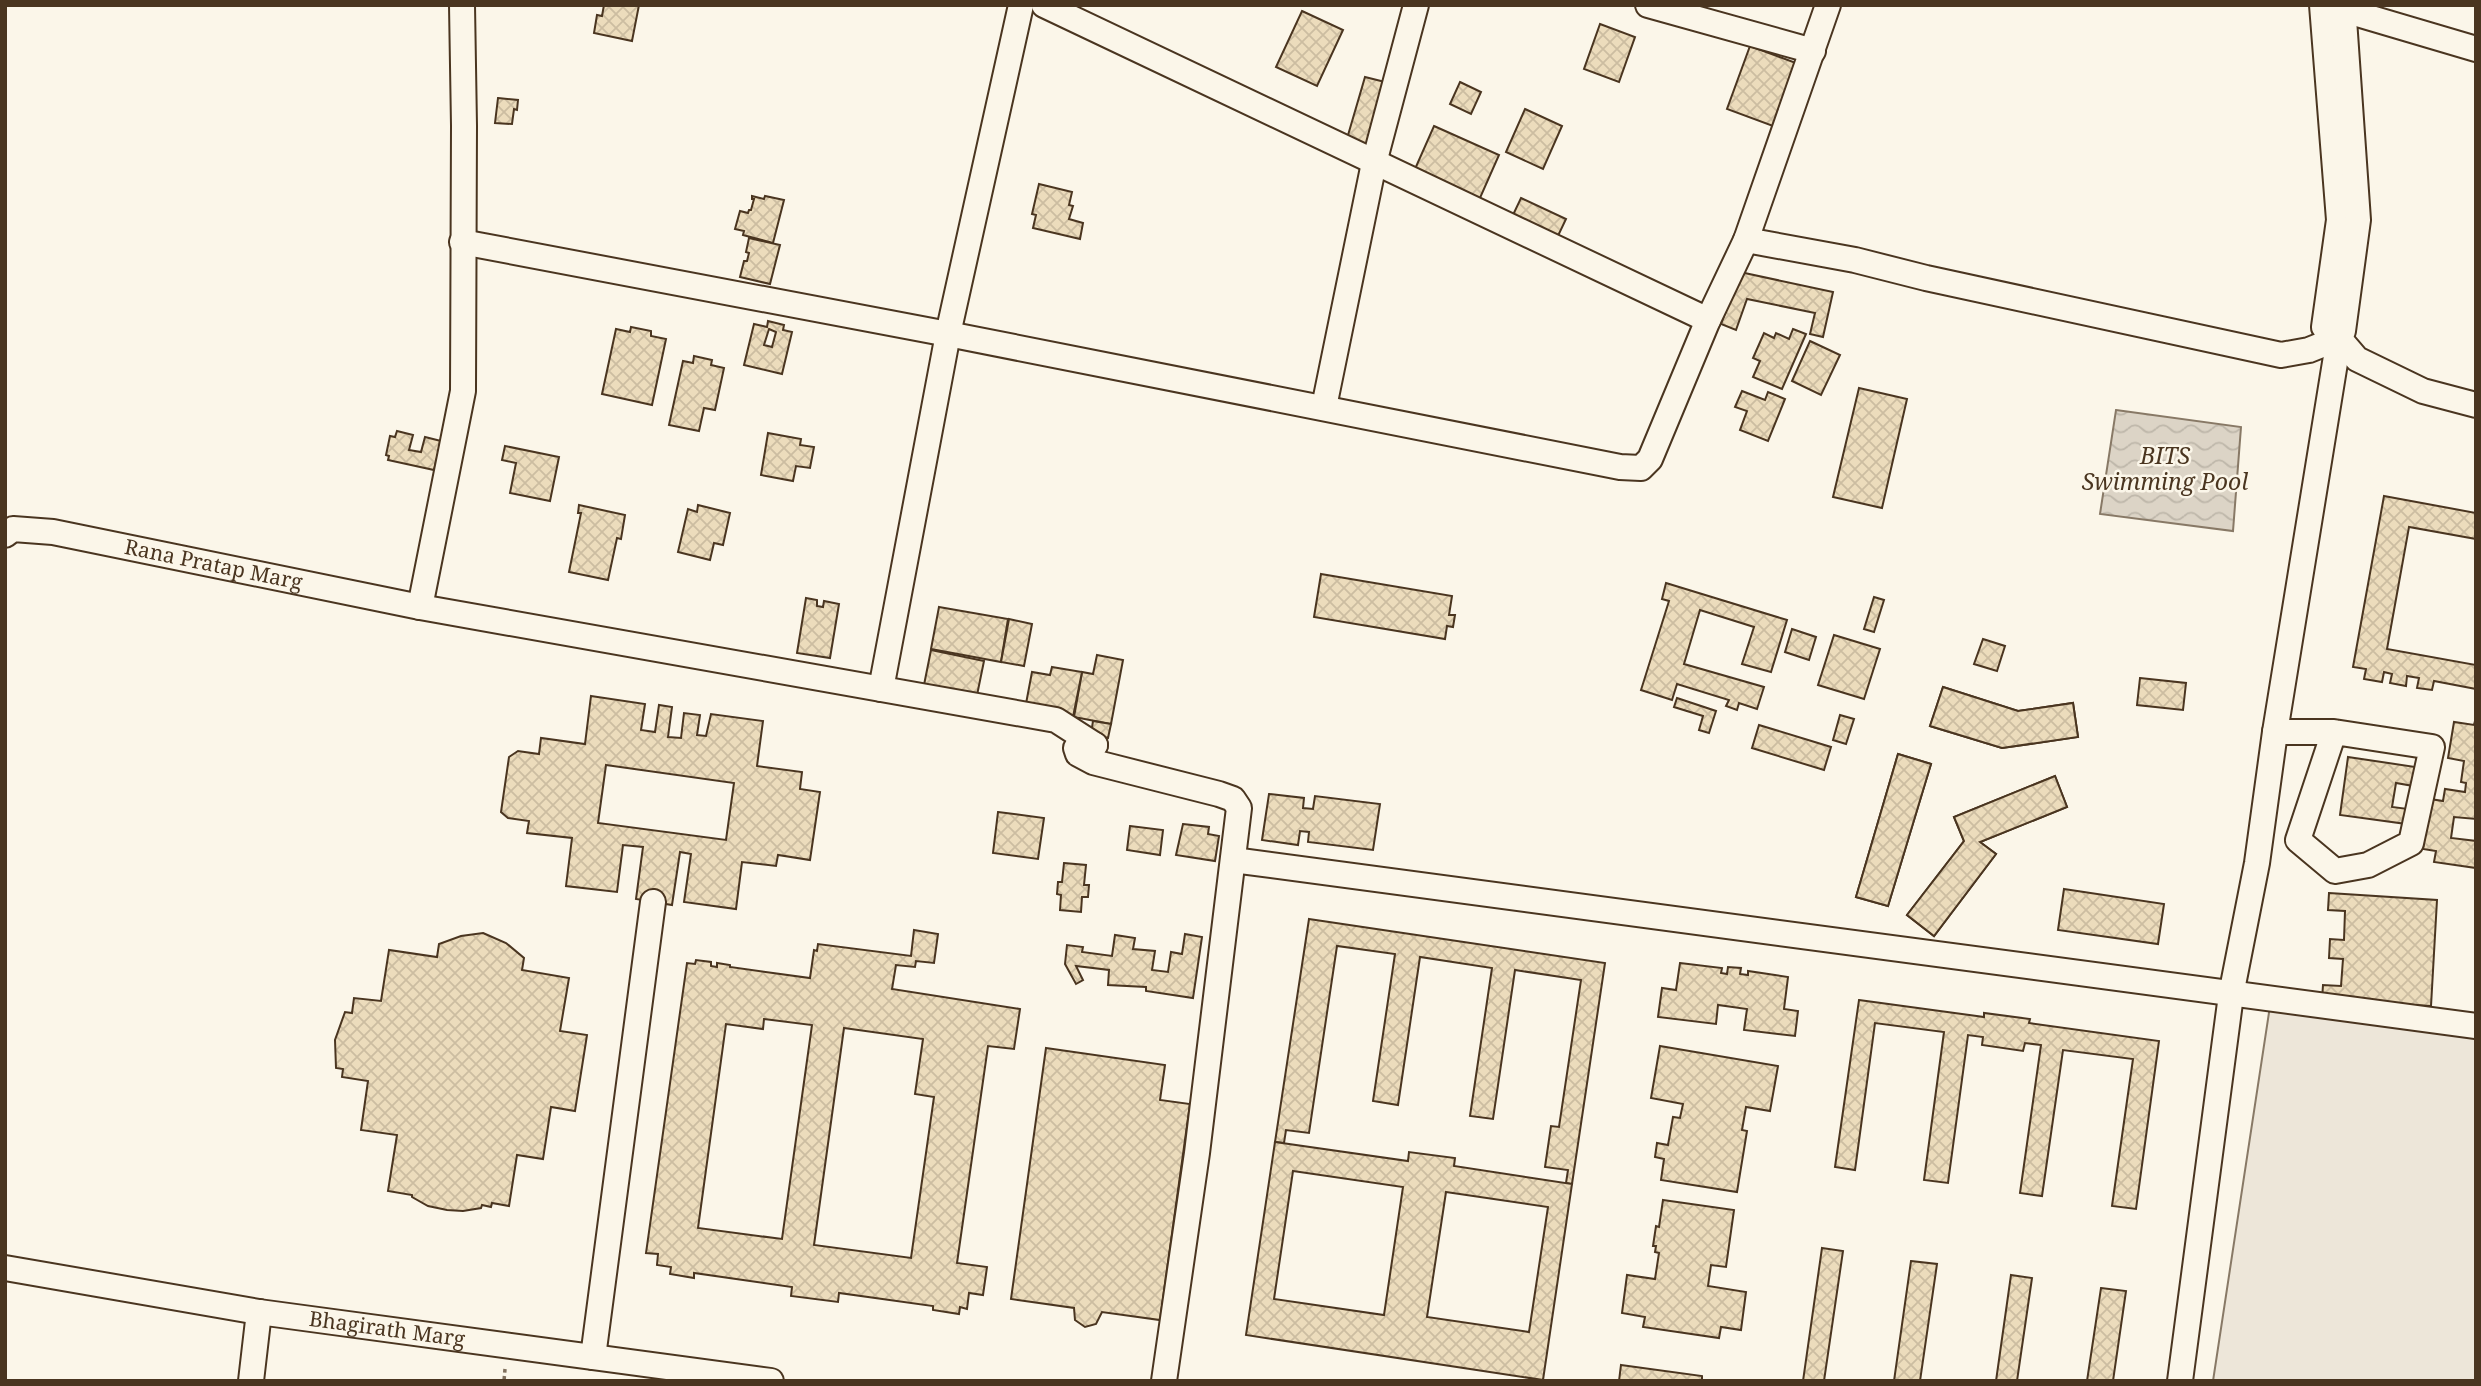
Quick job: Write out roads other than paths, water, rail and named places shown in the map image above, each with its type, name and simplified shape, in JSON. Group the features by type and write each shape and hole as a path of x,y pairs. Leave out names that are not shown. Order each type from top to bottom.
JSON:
{"street":[{"path":"420,607 463,391 462,5"},
{"path":"881,689 948,334 1021,5"},
{"path":"1044,5 1708,320"},
{"path":"1324,407 1374,163 1416,5"},
{"path":"1648,5 1813,51"},
{"path":"462,243 948,334 1620,467 1641,468 1650,459 1708,320 1746,240 1828,5"},
{"path":"2476,49 2336,7 2339,220 2323,327 2339,338 2357,359 2423,391 2476,405"},
{"path":"1746,240 1855,260 1926,278 2281,355 2309,350 2339,338"},
{"path":"2180,1381 2231,995 2257,863 2275,732 2339,338"},
{"name":"Rana Pratap Marg","path":"5,535 13,529 53,532 420,607 1056,720 1095,745 1076,748 1081,758 1233,799 1239,808 1233,860"},
{"path":"2275,732 2334,732 2432,747 2411,843 2368,865 2335,871 2298,839 2334,732"},
{"path":"1164,1381 1198,1153 1233,860 2476,1026"},
{"path":"593,1357 653,902"},
{"name":"Bhagirath Marg","path":"5,1268 259,1312 771,1381"},
{"path":"251,1381 259,1312"}],"water":[{"name":"BITS Swimming Pool","path":"2116,410 2241,427 2233,531 2100,514"}]}
